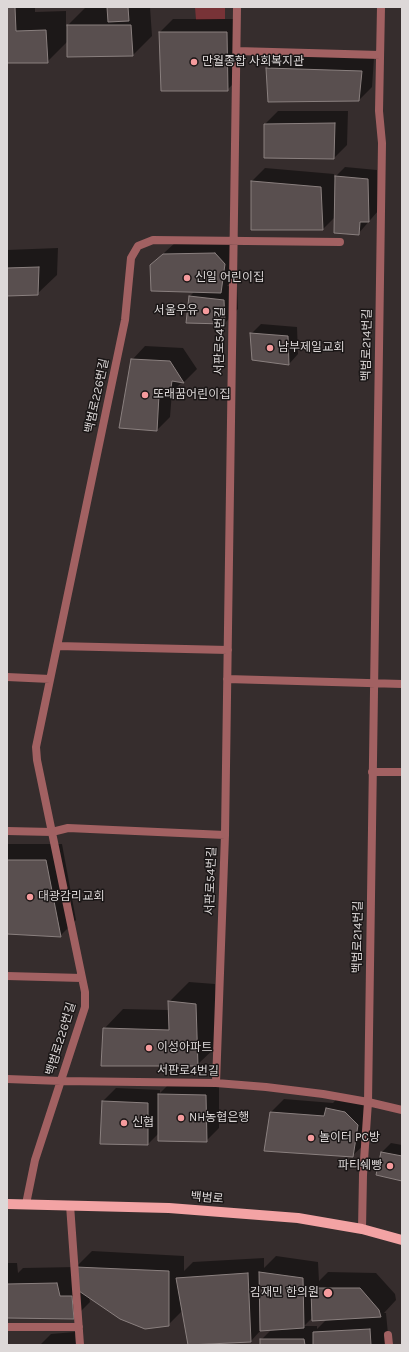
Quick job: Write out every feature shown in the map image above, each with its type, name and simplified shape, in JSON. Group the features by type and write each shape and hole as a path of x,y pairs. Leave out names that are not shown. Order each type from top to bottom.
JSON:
{"main road":[{"name":"백범로","path":"7,1204 169,1208 298,1218 362,1229 402,1240"}],"lane":[{"name":"서판로54번길","path":"216,1083 225,835 238,7"},
{"name":"백범로214번길","path":"362,1229 363,1175 368,1102 382,143 379,111 381,7"},
{"path":"237,51 380,55"},
{"name":"백범로226번길","path":"26,1204 35,1160 85,1007 86,992 37,760 36,748 124,320 131,258 138,246 153,240 340,242"},
{"path":"57,646 228,650"},
{"path":"7,677 50,679"},
{"path":"227,679 402,684"},
{"path":"372,772 402,772"},
{"path":"7,831 52,832 68,828 225,835"},
{"path":"7,976 82,978"},
{"name":"서판로4번길","path":"7,1079 216,1083 323,1094 368,1102"},
{"path":"368,1102 402,1110"},
{"path":"70,1205 80,1345"},
{"path":"7,1326 79,1327"},
{"path":"388,1335 389,1345"}],"shaded area":[{"path":"195,7 225,7 225,19 196,20"}],"building":[{"path":"7,7 15,7 16,31 46,30 48,63 7,63"},
{"path":"107,7 128,7 129,21 108,22"},
{"path":"67,25 131,25 133,56 67,57"},
{"name":"만월종합 사회복지관","path":"159,32 227,32 228,91 161,91"},
{"path":"266,68 362,71 359,101 268,102"},
{"path":"335,123 334,159 264,158 264,124"},
{"path":"335,176 368,179 369,222 360,222 359,235 334,233"},
{"path":"251,181 321,187 323,230 251,230"},
{"name":"신일 어린이집","path":"215,253 225,264 221,293 151,291 150,265 163,254"},
{"path":"39,267 38,295 7,296 7,268"},
{"name":"서울우유","path":"189,296 224,300 225,324 186,323"},
{"name":"남부제일교회","path":"250,333 288,336 289,365 252,360"},
{"name":"또래꿈어린이집","path":"131,359 170,361 184,383 172,381 170,394 159,395 157,431 119,428"},
{"name":"대광감리교회","path":"7,860 46,860 61,937 7,934"},
{"name":"이성아파트","path":"168,1001 196,1004 198,1066 101,1066 103,1028 169,1030"},
{"path":"158,1094 206,1095 207,1142 158,1141"},
{"name":"신협","path":"102,1101 148,1103 148,1145 100,1144"},
{"name":"놀이터 PC방","path":"326,1108 345,1112 358,1125 353,1157 264,1151 270,1112 324,1116"},
{"name":"파티쉐빵","path":"381,1152 402,1156 402,1181 376,1175"},
{"path":"75,1267 169,1271 169,1326 145,1329 120,1319 76,1289"},
{"path":"259,1272 303,1278 304,1328 260,1331"},
{"path":"248,1273 251,1342 188,1345 176,1278"},
{"path":"57,1283 60,1296 72,1296 74,1319 7,1318 7,1284"},
{"path":"311,1288 360,1288 379,1310 381,1317 312,1321"},
{"path":"370,1329 371,1345 313,1345 313,1332"},
{"path":"260,1339 304,1339 305,1345 260,1345"}],"place":[{"name":"만월종합 사회복지관","path":"194,62"},
{"name":"신일 어린이집","path":"187,278"},
{"name":"서울우유","path":"206,311"},
{"name":"남부제일교회","path":"270,348"},
{"name":"또래꿈어린이집","path":"145,395"},
{"name":"대광감리교회","path":"30,897"},
{"name":"이성아파트","path":"149,1048"},
{"name":"NH농협은행","path":"181,1118"},
{"name":"신협","path":"124,1123"},
{"name":"놀이터 PC방","path":"311,1138"},
{"name":"파티쉐빵","path":"390,1166"},
{"name":"김재민 한의원","path":"328,1293"}]}
